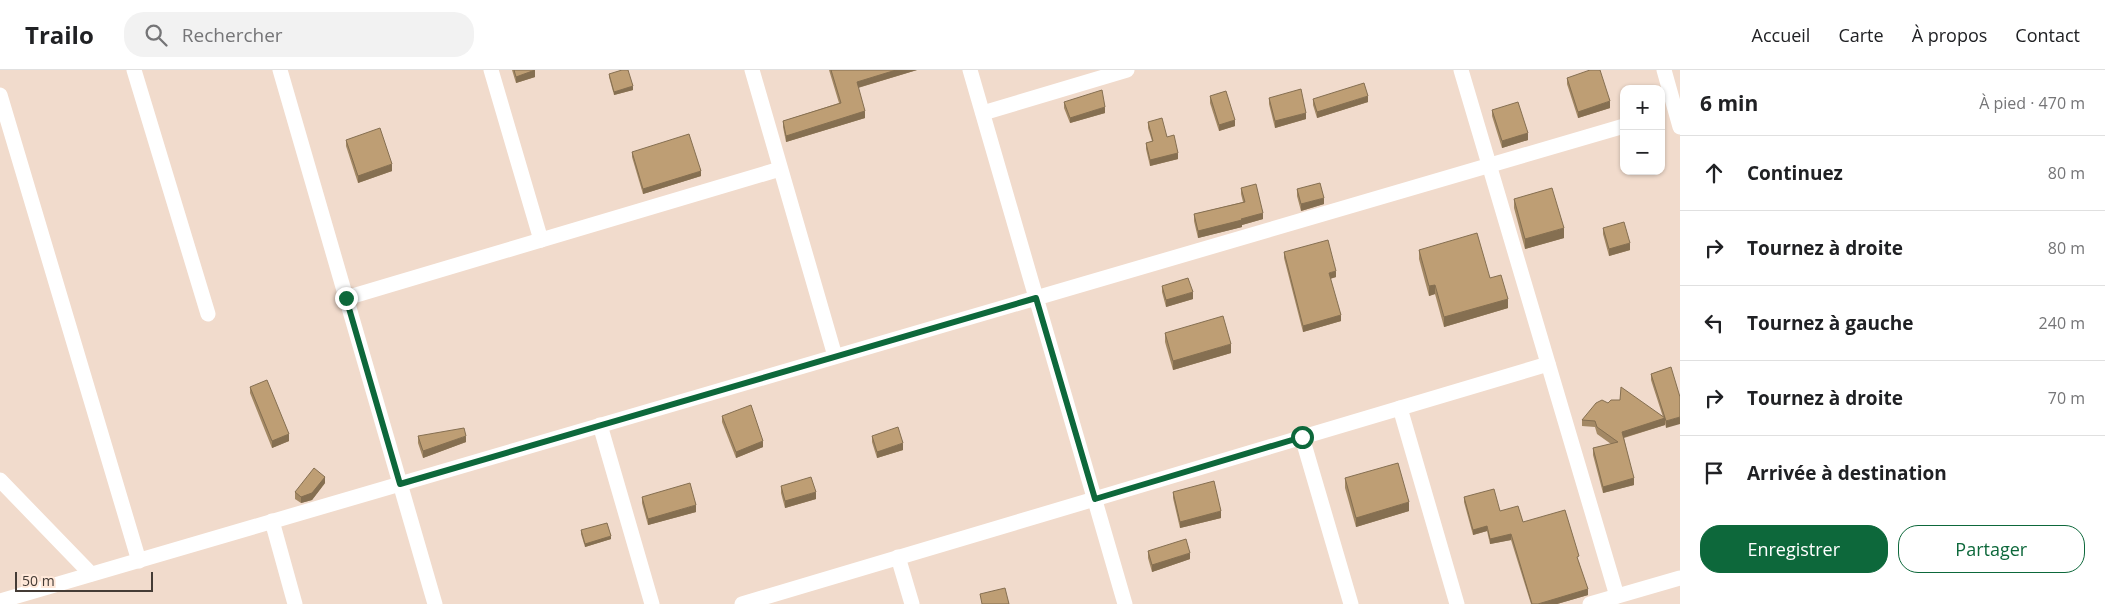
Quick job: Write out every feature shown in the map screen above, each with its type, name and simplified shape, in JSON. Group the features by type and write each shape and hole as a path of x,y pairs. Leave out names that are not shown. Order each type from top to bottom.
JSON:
{"street":[{"path":"134,70 208,314"},
{"path":"280,70 436,604"},
{"path":"491,70 541,240"},
{"path":"752,70 835,356"},
{"path":"970,70 1125,604"},
{"path":"983,113 1128,70"},
{"path":"1461,70 1617,596"},
{"path":"1664,70 1672,111 1680,127"},
{"path":"0,94 139,561"},
{"path":"0,601 1620,127"},
{"path":"346,298 780,169"},
{"path":"742,604 1548,364"},
{"path":"1400,408 1457,604"},
{"path":"600,425 652,604"},
{"path":"1302,437 1351,604"},
{"path":"0,480 91,574"},
{"path":"272,521 295,604"},
{"path":"898,557 912,604"},
{"path":"1590,604 1680,578"}],"building":[{"path":"514,70 535,70 516,77"},
{"path":"628,70 633,86 614,92 609,74"},
{"path":"831,70 896,70 857,82 865,111 786,136 783,121 841,103"},
{"path":"1590,70 1600,70 1610,101 1578,112 1567,78"},
{"path":"1364,83 1368,96 1317,112 1313,99"},
{"path":"1301,89 1306,113 1275,121 1269,98"},
{"path":"1102,90 1105,107 1070,118 1064,102"},
{"path":"1226,91 1235,120 1219,125 1210,96"},
{"path":"1518,102 1528,133 1502,141 1492,110"},
{"path":"1162,118 1167,137 1174,135 1178,153 1150,160 1146,143 1153,141 1148,122"},
{"path":"380,128 392,164 358,176 346,140"},
{"path":"689,134 701,171 643,189 632,152"},
{"path":"1320,183 1324,198 1301,204 1297,189"},
{"path":"1256,184 1263,213 1198,231 1194,214 1245,202 1241,188"},
{"path":"1552,188 1564,228 1525,239 1514,199"},
{"path":"1624,222 1630,243 1609,249 1603,228"},
{"path":"1477,233 1490,278 1501,275 1508,299 1444,317 1435,285 1429,286 1419,250"},
{"path":"1328,240 1336,271 1329,273 1341,315 1303,326 1284,252"},
{"path":"1188,278 1193,292 1166,300 1162,286"},
{"path":"1223,316 1231,344 1173,361 1165,333"},
{"path":"1671,367 1680,397 1680,417 1666,421 1651,374"},
{"path":"267,380 289,434 272,441 250,387"},
{"path":"1621,387 1665,418 1622,432 1634,478 1603,487 1593,448 1618,442 1597,427 1595,421 1582,420 1596,403 1602,400 1608,403 1611,400 1620,400"},
{"path":"751,405 763,441 736,452 722,416"},
{"path":"898,427 903,443 877,452 872,436"},
{"path":"464,428 466,436 423,451 418,436"},
{"path":"1398,463 1409,502 1356,518 1345,478"},
{"path":"314,468 325,477 312,493 301,497 295,492"},
{"path":"811,477 816,492 785,501 781,486"},
{"path":"1214,481 1221,511 1180,522 1173,492"},
{"path":"690,483 696,505 648,519 642,497"},
{"path":"1494,489 1500,511 1518,506 1523,522 1565,510 1579,556 1577,557 1588,589 1538,604 1532,604 1511,534 1490,539 1487,526 1473,530 1464,497"},
{"path":"607,523 611,536 585,544 581,530"},
{"path":"1186,539 1190,553 1152,565 1148,551"},
{"path":"1005,588 1009,604 982,604 980,594"}],"route":[{"path":"346,298 400,484 1036,298 1095,499 1302,437"}]}
